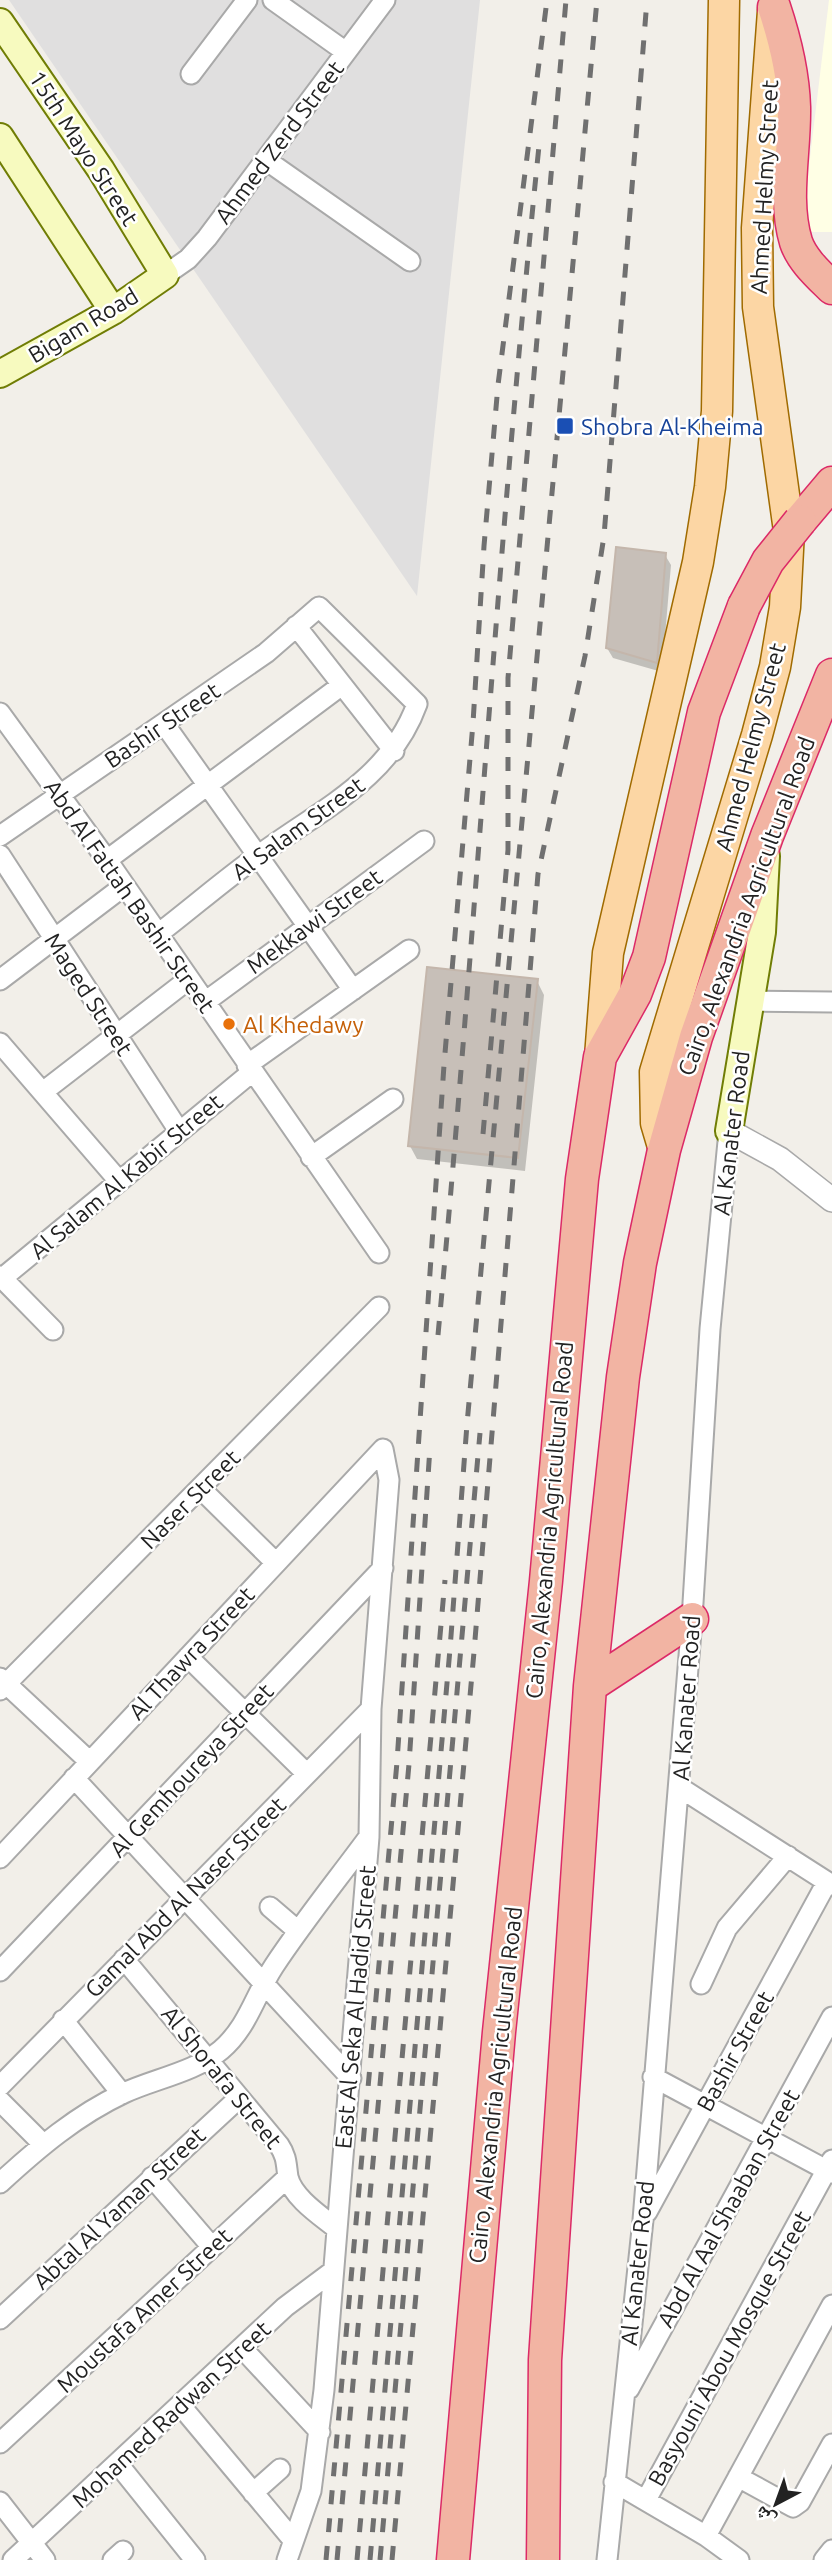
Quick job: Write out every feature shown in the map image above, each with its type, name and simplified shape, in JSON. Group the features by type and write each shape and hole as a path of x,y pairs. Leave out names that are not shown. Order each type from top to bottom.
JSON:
{"highway":[{"path":"774,4 789,57 792,82 791,217 797,244 812,269 832,288"},
{"name":"Cairo, Alexandria Agricultural Road","path":"453,2560 499,2032 546,1581 567,1324 582,1179 600,1057 635,994 649,957 704,712 744,606 768,561 832,483"},
{"name":"Cairo, Alexandria Agricultural Road","path":"544,2560 545,2360 590,1686 623,1377 640,1263 664,1150 699,1026 767,836 832,675"},
{"path":"590,1686 692,1619"}],"main road":[{"name":"Ahmed Helmy Street","path":"600,1057 608,953 698,562 710,487 716,411 723,0"},
{"name":"Ahmed Helmy Street","path":"664,1150 656,1123 655,1072 757,735 775,667 785,607 789,531 758,306 757,228 774,4"},
{"name":"15th Mayo Street","path":"0,22 101,170 165,275"},
{"path":"0,137 113,310"},
{"name":"Bigam Road","path":"0,374 113,310 165,275"},
{"name":"Al Kanater Road","path":"729,1131 762,932 767,836"}],"street":[{"path":"191,74 247,0"},
{"path":"273,0 346,52"},
{"name":"Ahmed Zerd Street","path":"165,275 188,259 207,238 385,0"},
{"path":"266,160 410,261"},
{"name":"Bashir Street","path":"0,836 266,653 319,607 417,704"},
{"path":"296,626 394,751"},
{"path":"107,860 342,685"},
{"name":"Al Salam Street","path":"158,934 257,856 359,785 394,751 417,704"},
{"name":"Abd Al Fattah Bashir Street","path":"0,713 107,860 379,1253"},
{"path":"165,725 353,990"},
{"name":"Mekkawi Street","path":"205,1002 424,841"},
{"name":"Maged Street","path":"0,855 179,1131"},
{"path":"0,980 124,886"},
{"name":"Al Salam Al Kabir Street","path":"1,1278 250,1069 409,950"},
{"path":"44,1091 189,979"},
{"path":"750,1001 832,1002"},
{"path":"0,1043 44,1091 118,1181"},
{"path":"311,1157 393,1099"},
{"path":"729,1131 779,1159 832,1200"},
{"name":"Al Kanater Road","path":"607,2560 643,2220 692,1619 710,1329 729,1131"},
{"path":"1,1278 53,1330"},
{"name":"Naser Street","path":"2,1684 379,1307"},
{"name":"Al Thawra Street","path":"0,1858 383,1449"},
{"name":"East Al Seka Al Hadid Street","path":"286,2560 311,2491 320,2432 351,2078 369,1837 371,1709 389,1480 383,1449"},
{"path":"200,1488 276,1563"},
{"name":"Al Gemhoureya Street","path":"0,1971 383,1568"},
{"path":"188,1657 307,1774"},
{"path":"2,1684 90,1762"},
{"name":"Gamal Abd Al Naser Street","path":"0,2085 371,1709"},
{"path":"74,1778 351,2078"},
{"path":"679,1787 830,1884"},
{"path":"0,2183 43,2144 122,2094 208,2060 229,2042 250,2016 264,1983 298,1931 369,1837"},
{"path":"701,1984 727,1928 788,1856"},
{"name":"Bashir Street","path":"643,2220 830,1884"},
{"path":"270,1906 298,1931"},
{"name":"Al Shorafa Street","path":"124,1959 284,2152 288,2177 303,2200 337,2230"},
{"name":"Abd Al Aal Shaaban Street","path":"624,2399 832,2017"},
{"path":"64,2020 122,2094"},
{"path":"653,2077 766,2138 830,2168"},
{"name":"Abtal Al Yaman Street","path":"0,2319 239,2098"},
{"path":"0,2101 43,2144"},
{"name":"Basyouni Abou Mosque Street","path":"646,2500 830,2168"},
{"path":"152,2177 212,2247"},
{"name":"Moustafa Amer Street","path":"0,2443 288,2177"},
{"name":"Mohamed Radwan Street","path":"13,2560 302,2292 332,2271"},
{"path":"706,2536 832,2305"},
{"path":"243,2349 320,2432"},
{"path":"181,2406 293,2540"},
{"path":"738,2477 793,2507 800,2502 832,2444"},
{"path":"118,2464 195,2560"},
{"path":"253,2493 280,2469"},
{"path":"614,2482 706,2536 739,2560"},
{"path":"0,2502 45,2560"},
{"path":"824,2560 832,2550"}],"shaded area":[{"path":"9,0 480,0 417,596"},
{"path":"829,0 832,0 832,232 801,232"}],"building":[{"path":"616,547 666,553 657,663 606,648"},
{"path":"427,967 538,979 518,1158 408,1146"}],"railway":[{"path":"326,2560 397,1762 444,1065 473,723 484,546 498,385 547,0"},
{"path":"483,1134 508,850 508,678 566,0"},
{"path":"370,2560 450,1649 467,1424 597,0"},
{"path":"392,2560 474,1652 538,874 585,656 604,536 647,0"},
{"path":"438,1335 511,443 539,146"},
{"path":"380,2560 480,1433"},
{"path":"337,2560 409,1764 430,1447"},
{"path":"357,2560 445,1580"}],"place":[{"name":"Shobra Al-Kheima","path":"565,426"},
{"name":"Al Khedawy","path":"229,1024"}]}
